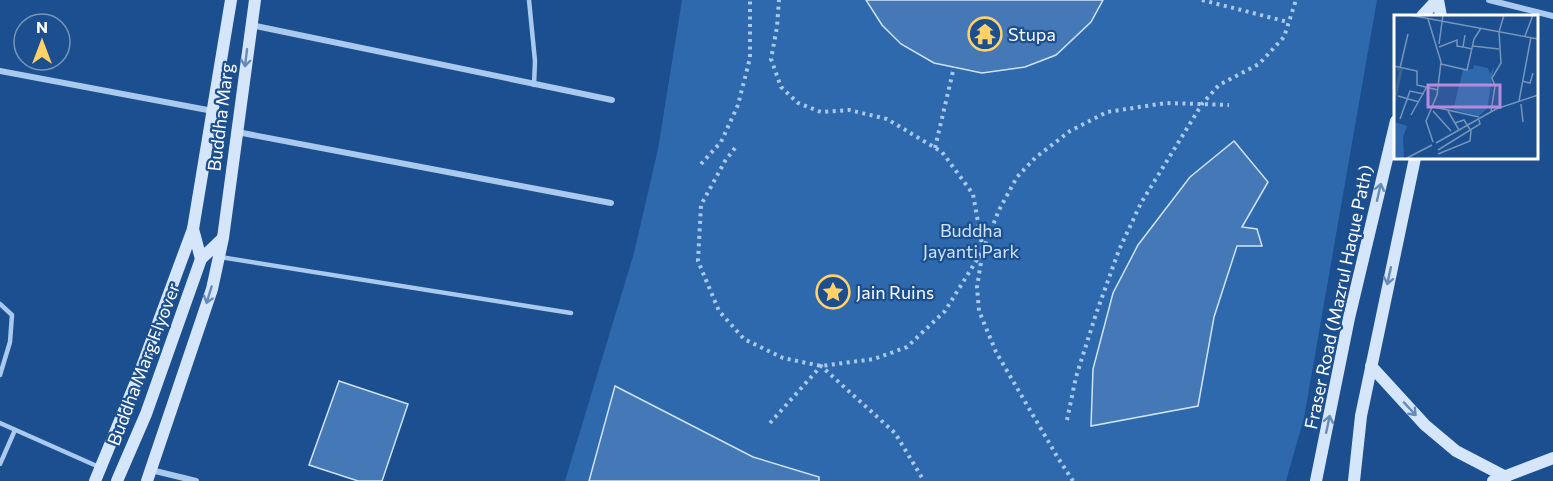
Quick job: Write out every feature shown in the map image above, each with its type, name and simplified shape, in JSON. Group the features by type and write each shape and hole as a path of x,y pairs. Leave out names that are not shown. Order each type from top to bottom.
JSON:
{"main road":[{"name":"Buddha Marg","path":"95,481 144,362 193,229 231,0"},
{"name":"Buddha Marg","path":"149,476 212,289 223,238 255,0"},
{"path":"1423,15 1438,0"},
{"path":"1438,0 1441,15"},
{"name":"Fraser Road (Mazrul Haque Path)","path":"1316,481 1349,318 1394,125"},
{"path":"1354,481 1361,416 1415,159"},
{"path":"193,229 201,259"},
{"name":"Buddha Marg Flyover","path":"117,481 146,414 201,259 223,238"},
{"path":"1371,366 1425,425 1456,451 1506,477"},
{"path":"1493,481 1553,458"}],"street":[{"path":"1490,0 1553,16"},
{"path":"250,25 612,100"},
{"path":"0,71 214,112"},
{"path":"237,132 611,203"},
{"path":"149,476 196,481"}],"lane":[{"path":"530,0 535,61 534,85"},
{"path":"218,257 571,313"},
{"path":"0,304 12,315 10,342 0,375"},
{"path":"0,423 101,468"},
{"path":"0,464 15,430"}],"path":[{"path":"701,164 721,142 738,105 750,58 750,0"},
{"path":"779,0 771,60 781,87 798,103 821,112 849,110 887,119 942,152 973,194 982,250 977,286 979,311 996,352 1073,481"},
{"path":"1202,0 1288,22"},
{"path":"1067,420 1076,377 1119,250 1141,203 1202,104 1219,85 1259,64 1284,37 1296,0"},
{"path":"935,148 954,67"},
{"path":"735,148 725,161 701,204 698,261 719,311 744,339 783,358 821,366 874,359 907,347 945,311 982,250 999,210 1017,177 1035,158 1070,131 1107,112 1166,103 1229,105"},
{"path":"770,423 821,366"},
{"path":"821,366 895,433 924,481"}],"green space":[{"name":"Buddha Jayanti Park","path":"682,0 1377,0 1304,418 1286,481 565,481 634,253 658,149"}],"building":[{"name":"Stupa","path":"866,0 1103,0 1091,22 1056,55 1025,67 982,73 934,63 901,44 882,25"},
{"path":"1234,141 1268,182 1242,227 1257,229 1262,246 1237,246 1214,317 1198,406 1091,426 1093,369 1113,293 1138,245 1190,177"},
{"path":"339,381 408,404 382,481 358,481 309,465"},
{"path":"615,386 753,457 819,477 819,481 589,481"}],"place":[{"name":"Stupa","path":"985,34"},
{"name":"Jain Ruins","path":"833,292"}]}
